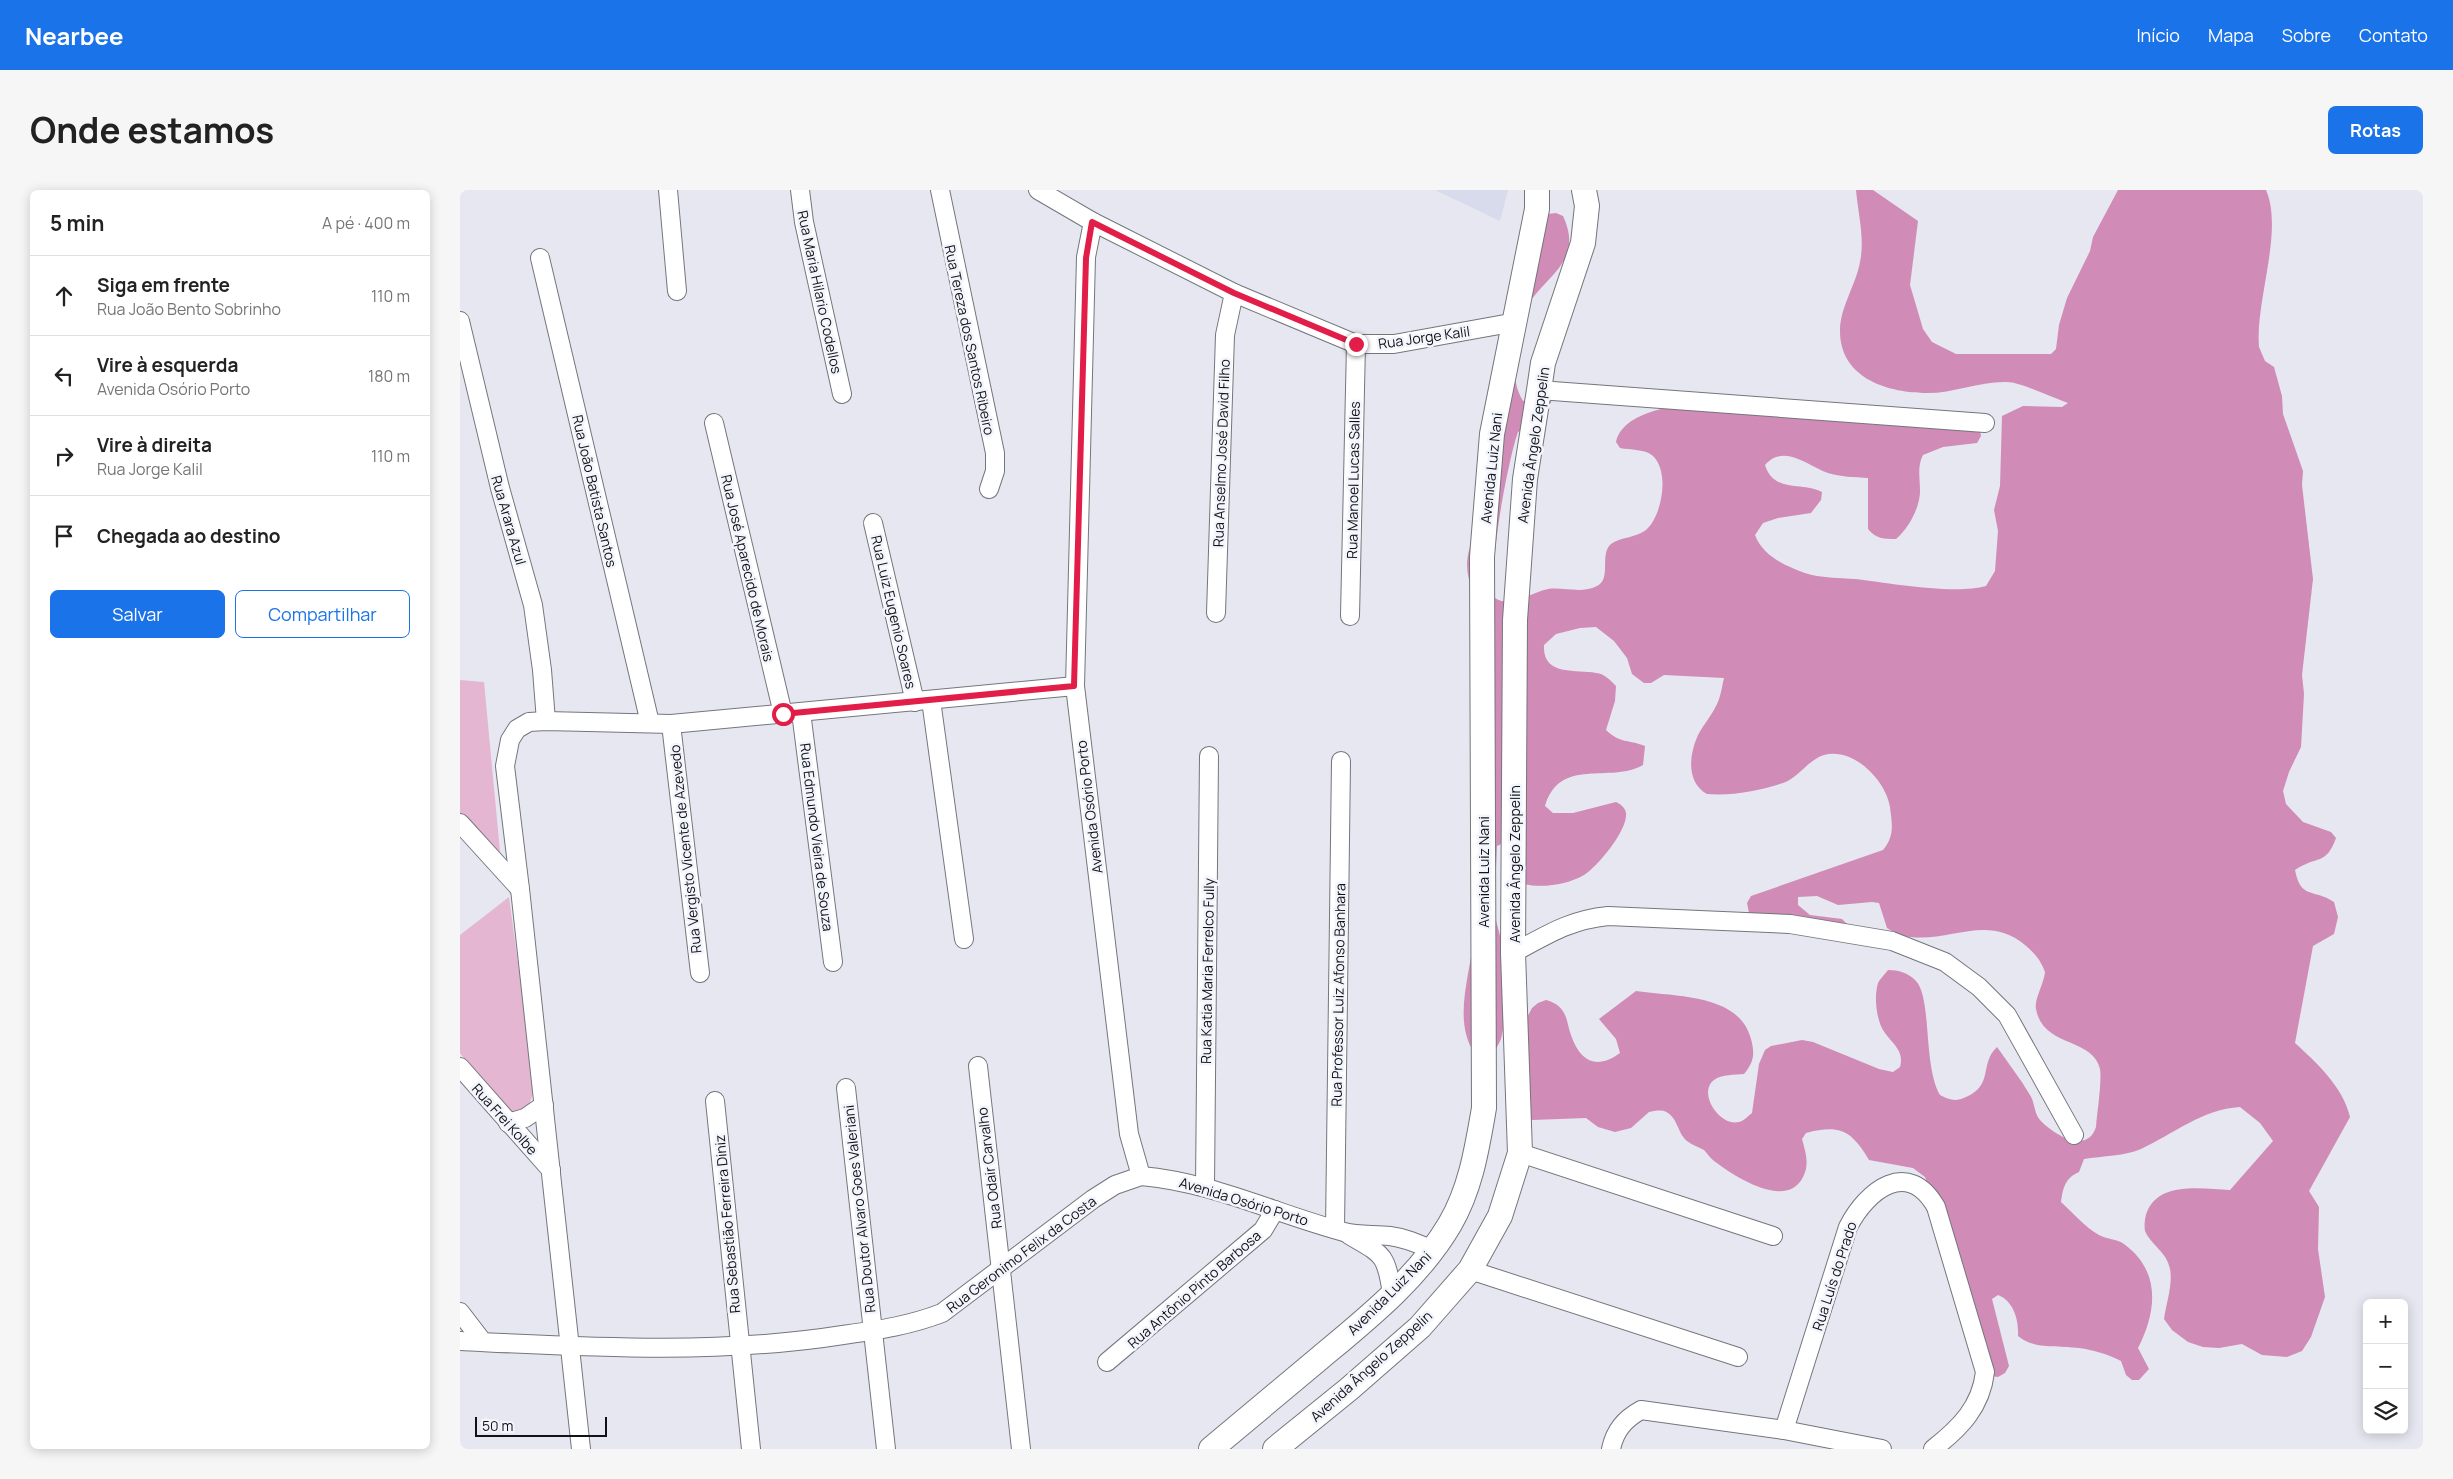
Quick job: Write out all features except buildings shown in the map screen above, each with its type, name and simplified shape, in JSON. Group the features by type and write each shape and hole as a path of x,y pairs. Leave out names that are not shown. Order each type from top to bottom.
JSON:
{"street":[{"path":"668,190 677,291"},
{"name":"Rua Maria Hilario Codellos","path":"800,190 804,222 842,394"},
{"name":"Rua Tereza dos Santos Ribeiro","path":"940,190 995,454 995,471 989,489"},
{"name":"Rua Jorge Kalil","path":"1038,190 1092,222 1234,293 1356,344 1394,344 1516,322"},
{"name":"Avenida Luiz Nani","path":"1211,1449 1357,1327 1434,1250 1451,1222 1473,1170 1484,1108 1482,557 1492,434 1516,322 1537,209 1537,190"},
{"name":"Avenida Ângelo Zeppelin","path":"1275,1449 1349,1389 1420,1327 1470,1270 1500,1216 1520,1153 1513,953 1515,620 1525,479 1543,363 1582,243 1587,206 1584,190"},
{"name":"Avenida Osório Porto","path":"1092,222 1086,258 1074,686 1129,1134 1142,1176 1171,1178 1205,1186 1341,1231"},
{"name":"Rua João Batista Santos","path":"540,258 650,723"},
{"name":"Rua Anselmo José David Filho","path":"1216,613 1225,335 1234,293"},
{"name":"Rua Arara Azul","path":"460,321 500,488 533,604 546,721"},
{"name":"Rua Manoel Lucas Salles","path":"1350,616 1356,344"},
{"path":"1539,390 1985,423"},
{"name":"Rua José Aparecido de Morais","path":"714,423 783,714"},
{"name":"Rua Luiz Eugenio Soares","path":"873,523 923,701 964,939"},
{"path":"581,1449 505,766 510,740 517,729 530,722 546,721 671,724 1074,686"},
{"name":"Rua Edmundo Vieira de Souza","path":"801,712 833,962"},
{"name":"Rua Vergisto Vicente de Azevedo","path":"671,724 700,973"},
{"name":"Rua Katia Maria Ferrelco Fully","path":"1205,1186 1209,756"},
{"name":"Rua Professor Luiz Afonso Banhara","path":"1341,761 1341,1231"},
{"path":"460,822 520,889"},
{"path":"1513,953 1562,926 1583,919 1608,916 1790,924 1892,941 1944,962 1979,987 2006,1015 2074,1136"},
{"name":"Rua Odair Carvalho","path":"978,1066 1021,1449"},
{"name":"Rua Frei Kolbe","path":"460,1067 551,1170"},
{"name":"Rua Doutor Alvaro Goes Valeriani","path":"846,1088 886,1449"},
{"name":"Rua Sebastião Ferreira Diniz","path":"715,1101 751,1449"},
{"path":"508,1123 525,1118 544,1105"},
{"path":"1520,1153 1774,1236"},
{"name":"Rua Geronimo Felix da Costa","path":"460,1341 571,1347 739,1346 801,1342 914,1324 942,1313 1093,1199 1115,1185 1142,1176"},
{"name":"Rua Luís do Prado","path":"1784,1430 1848,1227 1857,1210 1868,1197 1888,1185 1900,1181 1912,1184 1928,1193 1936,1208 1985,1372 1984,1386 1974,1408 1957,1431 1933,1449"},
{"name":"Rua Antônio Pinto Barbosa","path":"1107,1362 1263,1230 1275,1210"},
{"path":"1341,1231 1390,1236 1413,1241 1434,1250"},
{"path":"1341,1231 1382,1258 1388,1266 1392,1294"},
{"path":"1470,1270 1738,1358"},
{"path":"460,1312 483,1342"},
{"path":"1611,1449 1613,1440 1626,1419 1641,1410 1784,1430 1882,1449"}],"shaded area":[{"path":"1435,190 1508,190 1500,221"},
{"path":"1856,190 1873,190 1918,221 1910,285 1923,329 1932,342 1956,354 2051,354 2056,349 2059,325 2067,298 2090,251 2093,237 2118,190 2266,190 2271,207 2272,225 2271,246 2261,309 2259,347 2265,361 2274,367 2282,396 2283,414 2303,471 2302,485 2313,579 2302,675 2304,694 2301,747 2289,772 2283,791 2286,804 2303,822 2331,832 2336,838 2328,853 2320,859 2295,870 2304,890 2334,902 2338,917 2334,934 2313,946 2295,1043 2328,1076 2342,1096 2350,1117 2309,1191 2319,1207 2318,1249 2325,1297 2311,1337 2302,1351 2287,1357 2262,1355 2242,1344 2219,1348 2203,1347 2188,1342 2172,1330 2164,1319 2170,1288 2170,1269 2166,1258 2145,1231 2147,1212 2153,1202 2161,1195 2171,1191 2195,1188 2230,1190 2273,1141 2260,1123 2240,1107 2213,1112 2201,1117 2135,1151 2084,1159 2079,1172 2068,1180 2064,1188 2061,1202 2094,1232 2124,1244 2136,1255 2150,1279 2152,1306 2149,1320 2138,1348 2149,1369 2139,1380 2132,1380 2126,1375 2121,1361 2106,1354 2079,1348 2039,1345 2018,1336 2018,1324 2012,1307 1998,1295 1992,1299 2009,1366 2005,1373 1998,1377 1991,1376 1925,1177 1913,1168 1869,1160 1857,1142 1844,1132 1828,1129 1806,1133 1802,1139 1805,1150 1806,1169 1802,1179 1794,1187 1783,1191 1759,1187 1723,1167 1704,1150 1687,1141 1669,1113 1664,1111 1649,1112 1631,1128 1615,1132 1598,1127 1586,1118 1532,1120 1527,1114 1521,1029 1532,1008 1538,1003 1546,1000 1560,1008 1579,1052 1584,1057 1597,1062 1612,1058 1620,1053 1616,1039 1599,1019 1636,991 1704,1000 1720,1005 1733,1013 1744,1024 1751,1039 1753,1054 1752,1062 1744,1074 1725,1076 1714,1080 1709,1086 1709,1100 1718,1114 1732,1122 1739,1122 1752,1113 1759,1064 1765,1050 1771,1046 1802,1040 1813,1042 1879,1069 1893,1072 1900,1067 1901,1056 1899,1051 1883,1030 1876,1007 1878,983 1888,970 1907,974 1916,981 1921,990 1931,1067 1940,1095 1956,1100 1975,1092 1983,1080 1988,1060 1997,1047 2032,1098 2038,1117 2046,1126 2061,1136 2078,1141 2085,1140 2092,1135 2096,1127 2100,1069 2096,1059 2088,1052 2057,1037 2040,1021 2036,1005 2045,972 2040,961 2025,945 2010,936 1996,931 1981,930 1920,938 1904,936 1887,928 1879,903 1872,902 1838,905 1817,896 1798,897 1798,905 1810,915 1842,919 1848,925 1847,933 1787,923 1749,913 1747,903 1751,896 1883,850 1891,835 1892,824 1890,807 1882,787 1867,768 1846,756 1835,754 1818,757 1783,783 1745,792 1707,794 1695,783 1691,759 1698,735 1718,701 1724,678 1664,675 1651,683 1644,683 1632,674 1627,658 1614,641 1596,627 1580,628 1556,634 1544,645 1545,655 1555,667 1562,670 1599,674 1616,686 1615,701 1606,730 1620,739 1645,746 1643,765 1630,770 1574,776 1562,781 1552,791 1545,806 1553,813 1573,813 1616,802 1622,806 1626,813 1622,829 1611,847 1584,875 1553,885 1536,886 1521,883 1507,841 1497,846 1494,913 1503,947 1506,1015 1501,1039 1494,1053 1472,1049 1467,1036 1464,1022 1465,992 1474,933 1471,788 1476,602 1467,571 1467,563 1477,525 1540,215 1556,213 1563,216 1568,232 1569,246 1559,268 1524,311 1518,336 1515,376 1517,388 1523,401 1548,394 1552,400 1542,420 1518,432 1504,490 1496,541 1493,585 1495,598 1508,602 1548,589 1585,590 1597,586 1604,578 1606,554 1611,544 1642,533 1652,523 1660,505 1662,494 1661,472 1658,463 1650,454 1620,448 1616,442 1622,429 1634,419 1649,412 1686,405 1767,398 1785,401 1825,417 1859,423 1910,426 1979,425 1981,436 1977,443 1943,447 1923,455 1919,468 1920,491 1916,511 1909,524 1896,539 1880,538 1868,529 1868,478 1828,473 1788,456 1772,459 1765,465 1769,474 1775,480 1822,492 1821,500 1811,513 1778,518 1763,523 1755,535 1763,549 1769,554 1790,567 1817,576 1940,589 1986,586 1995,571 1998,531 1994,510 2000,486 2002,416 2023,406 2062,407 2068,403 2028,387 2007,382 1987,383 1934,393 1909,392 1880,385 1856,371 1842,347 1840,331 1845,305 1858,271 1861,253"},
{"path":"460,680 484,682 501,862 460,813"},
{"path":"509,897 535,1088 529,1105 522,1113 506,1115 460,1053 460,935"}],"route":[{"path":"783,714 1074,686 1086,258 1092,222 1234,293 1313,328 1356,344"}]}
